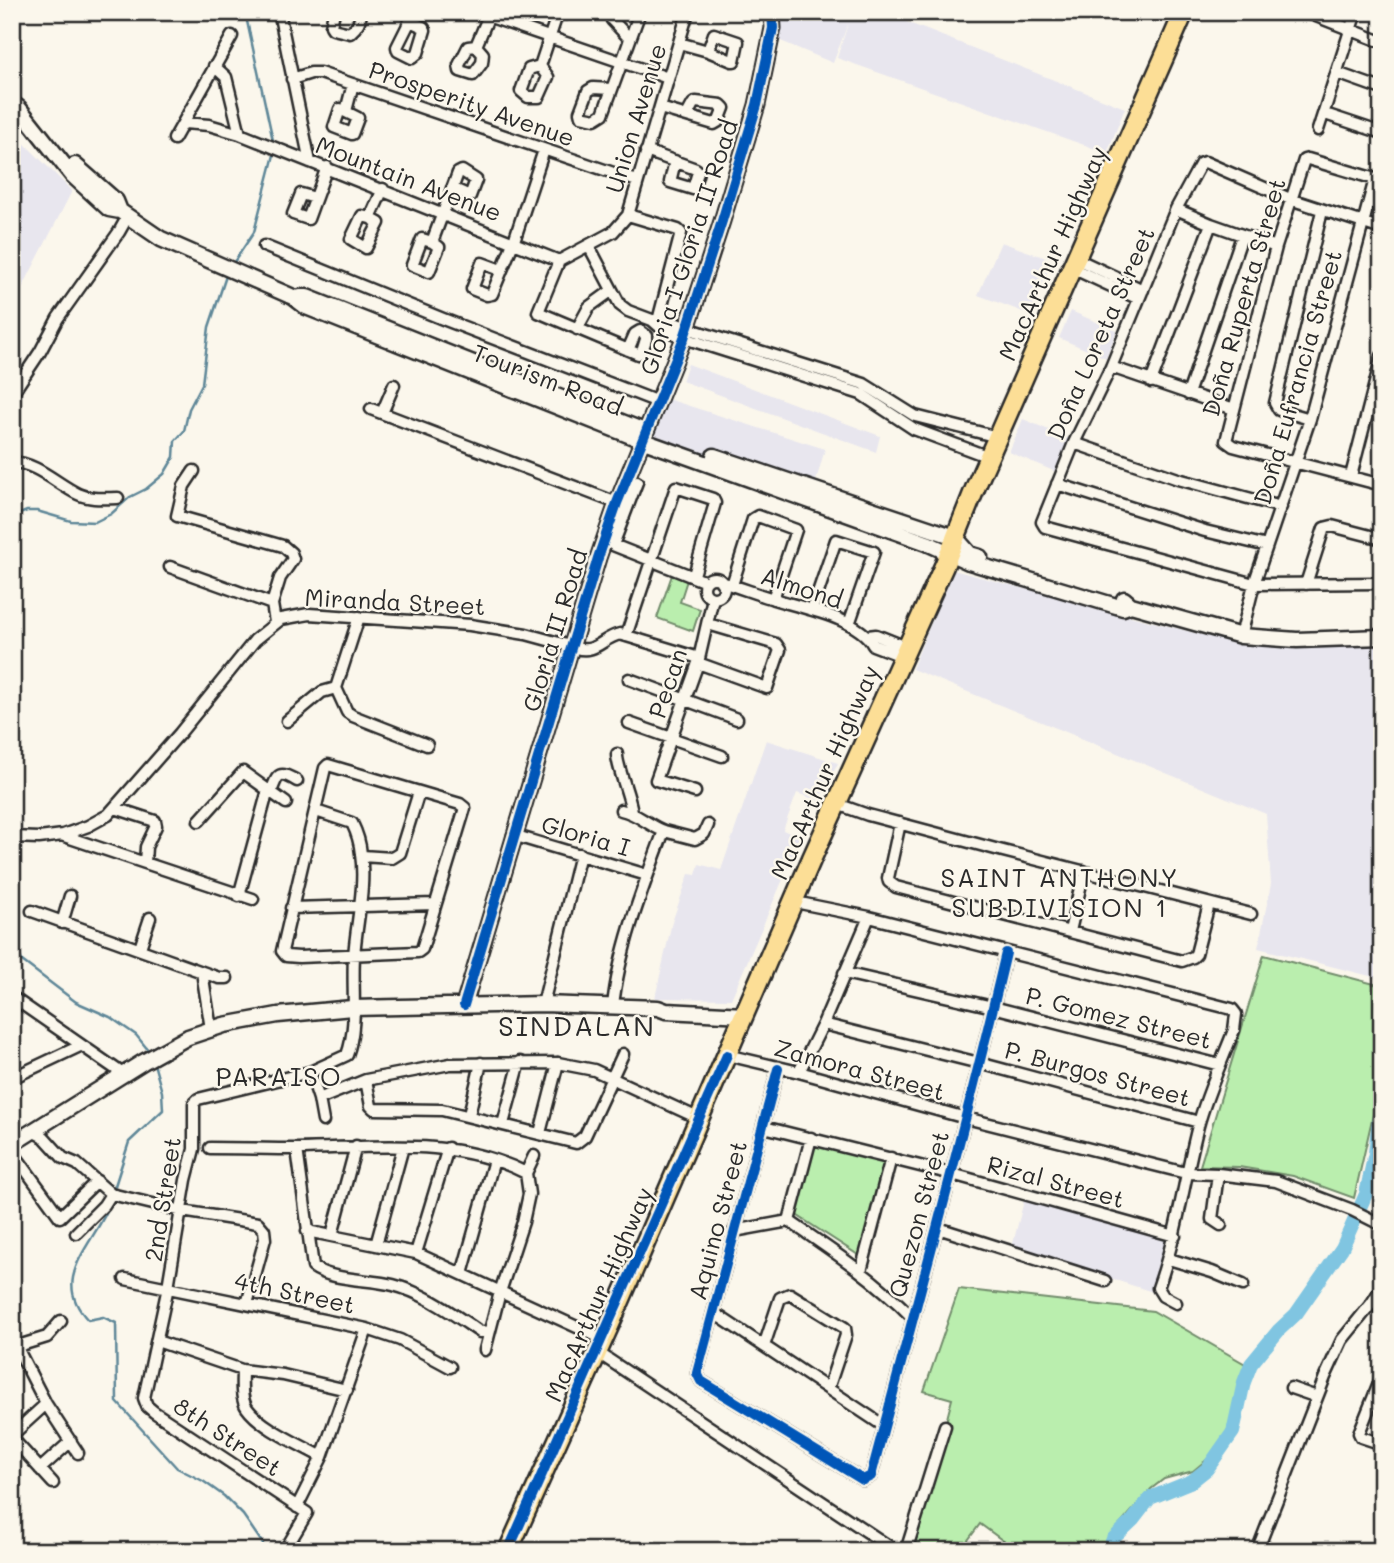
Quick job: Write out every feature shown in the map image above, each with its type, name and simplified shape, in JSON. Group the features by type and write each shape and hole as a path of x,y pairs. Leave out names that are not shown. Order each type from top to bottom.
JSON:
{"highway":[{"name":"MacArthur Highway","path":"508,1551 989,457 1081,267 1184,12"}],"main road":[{"name":"Gloria I Gloria II Road","path":"643,436 686,333 757,104 773,29 772,12"},
{"name":"Tourism Road","path":"12,92 24,100 72,162 116,201 124,214"},
{"name":"Tourism Road","path":"12,103 19,108 72,174 109,209 124,214 161,239 293,297 306,307 927,542 952,545 969,562 1123,608 1131,606 1241,636 1297,640 1382,637"},
{"name":"Gloria II Road","path":"464,1005 513,835 617,503 643,436"},
{"path":"12,1144 123,1074 188,1037 211,1029 278,1015 352,1008 543,1004 658,1008 666,1004 746,1012"}],"street":[{"path":"279,12 310,162"},
{"path":"334,12 331,26 333,29 349,33 355,30 361,12"},
{"path":"416,23 420,12"},
{"path":"476,12 489,14 668,78"},
{"path":"540,66 559,12 568,12"},
{"path":"615,12 612,20 614,25 629,38"},
{"path":"611,89 593,88 587,93 580,115 595,119 603,114 640,12"},
{"name":"Union Avenue","path":"589,246 613,232 628,215 688,12"},
{"path":"1306,12 1382,42"},
{"path":"1318,130 1356,12"},
{"path":"476,46 489,14"},
{"path":"679,43 734,61 738,42 715,34 708,51"},
{"path":"174,139 232,36"},
{"path":"215,66 226,77 240,134"},
{"name":"Prosperity Avenue","path":"292,79 311,73 320,74 638,181"},
{"path":"1337,73 1382,89"},
{"path":"346,111 353,84"},
{"path":"660,108 687,116 714,124 719,121 723,106 700,101 693,104 687,116"},
{"path":"1325,114 1382,133"},
{"name":"Mountain Avenue","path":"184,123 209,125 240,134 559,261"},
{"path":"501,270 481,264 472,289 487,295 492,293 514,241 544,150"},
{"path":"646,151 675,161 696,169 698,172 693,189 671,183 675,161"},
{"name":"Doña Ruperta Street","path":"1296,462 1233,446 1226,441 1276,247 1304,160 1378,180"},
{"name":"Doña Loreta Street","path":"1254,584 1044,526 1042,522 1074,443 1111,367 1176,209 1200,164 1205,162 1290,199"},
{"path":"315,198 301,194 293,213 308,219 327,167"},
{"path":"432,242 444,214 452,188 458,173 462,171 474,178 476,183 469,196 452,188"},
{"name":"Doña Eufrancia Street","path":"1241,636 1254,584 1310,419 1378,180"},
{"path":"370,218 383,189"},
{"path":"1290,199 1382,229"},
{"path":"1176,209 1276,247"},
{"path":"1310,419 1279,410 1275,403 1322,211"},
{"path":"12,394 40,352 58,318 119,232 124,214"},
{"path":"628,215 681,233 656,319"},
{"path":"1151,382 1210,224"},
{"path":"1188,394 1242,236"},
{"path":"264,246 658,402"},
{"path":"628,349 635,334 640,331 648,336 642,352 638,354 541,314 538,310 559,261 589,246 611,291 620,305 628,311 861,394 910,428 989,457"},
{"path":"1081,267 1141,294"},
{"path":"577,329 589,307 611,291"},
{"path":"686,333 864,384 915,416 998,437"},
{"path":"1351,476 1382,356"},
{"path":"1111,367 1234,409"},
{"path":"382,413 394,385"},
{"path":"371,409 617,503"},
{"path":"910,428 915,416"},
{"path":"1074,443 1178,479 1281,508"},
{"path":"12,462 26,464 80,495 99,499 118,498"},
{"path":"1296,462 1382,485"},
{"path":"194,471 184,486 177,516 283,546 293,556 292,563 280,578 272,604 275,622"},
{"path":"637,482 613,541 615,547 694,575 706,582"},
{"path":"1057,484 1205,531 1267,546"},
{"path":"626,636 675,488 680,486 713,499 715,508 694,575"},
{"path":"733,585 753,519 758,516 794,528 796,533 773,599"},
{"path":"1306,584 1324,528 1332,526 1382,540"},
{"path":"812,610 833,542 838,540 871,551 874,554 849,624"},
{"path":"170,567 272,604"},
{"path":"714,578 721,582 721,594 713,598 705,593 706,582 714,578"},
{"name":"Almond","path":"721,582 849,624 868,636 876,635 904,652"},
{"path":"1254,584 1382,583"},
{"name":"Pecan","path":"695,792 656,780 698,661 713,598"},
{"name":"Miranda Street","path":"63,835 98,822 115,808 255,640 275,622 290,616 309,614 497,628 573,647"},
{"path":"359,617 336,688 347,712 427,745"},
{"path":"573,647 589,650 614,636 626,636 767,688 780,650 776,644 708,624"},
{"path":"629,679 737,719"},
{"path":"287,721 322,692 336,688"},
{"path":"629,723 722,756"},
{"path":"617,754 632,812"},
{"path":"328,765 419,792 460,804 465,808 420,951 299,957 283,954 283,941 328,765"},
{"path":"199,821 243,772 286,803"},
{"path":"239,896 270,791 281,774 297,781"},
{"path":"362,856 393,858 400,853 419,792"},
{"path":"837,804 900,823 1251,914"},
{"path":"115,808 155,821 156,826 146,847 145,863"},
{"path":"621,810 632,812 650,826 695,839 704,834 708,825"},
{"path":"316,811 352,823 362,856 361,905 354,955 352,1008"},
{"path":"900,823 888,878 896,887 1182,961 1196,954 1209,904"},
{"path":"614,1006 622,960 647,875 664,831"},
{"path":"12,837 63,835 253,899"},
{"name":"Gloria I","path":"513,835 647,875"},
{"path":"543,1004 580,854"},
{"path":"1070,931 1084,871"},
{"path":"62,923 70,896"},
{"path":"794,902 869,917 1232,1009 1236,1020 1199,1122 1186,1173 1175,1236 1158,1288 1163,1296 1176,1303"},
{"path":"291,908 435,904"},
{"path":"32,911 219,978 227,978"},
{"path":"799,1072 823,1024 869,917"},
{"path":"140,948 150,918"},
{"name":"Quezon Street","path":"863,1480 871,1476 952,1174 1006,953"},
{"path":"202,972 211,1029"},
{"name":"P. Gomez Street","path":"844,972 1220,1065"},
{"path":"15,1003 123,1074"},
{"name":"2nd Street","path":"157,1341 194,1149 194,1103 198,1099 310,1072 347,1055 352,1041 352,1008"},
{"name":"P. Burgos Street","path":"823,1024 1199,1122"},
{"path":"12,1077 80,1046"},
{"path":"366,1080 374,1109 442,1110 576,1143 580,1142 613,1079 622,1054"},
{"name":"Zamora Street","path":"727,1055 1186,1173 1276,1181 1352,1210 1382,1225"},
{"path":"503,1124 520,1062"},
{"path":"469,1115 481,1063"},
{"path":"319,1098 366,1080 450,1064 558,1063 594,1070 698,1118"},
{"path":"540,1133 558,1063"},
{"name":"Aquino Street","path":"778,1069 697,1373 701,1381 863,1480"},
{"path":"310,1072 323,1121"},
{"name":"Rizal Street","path":"764,1127 952,1174 1175,1236"},
{"path":"34,1132 44,1137 63,1158 77,1164 115,1195 182,1211 258,1223 264,1230 263,1250 247,1304"},
{"path":"789,1221 811,1138"},
{"path":"332,1235 356,1146"},
{"path":"210,1147 448,1148 494,1160 526,1173"},
{"path":"376,1245 403,1147"},
{"path":"416,1253 448,1148"},
{"path":"297,1149 312,1263 316,1270 392,1284 413,1291 481,1332 491,1331"},
{"path":"12,1151 60,1217 97,1181"},
{"path":"485,1350 500,1292 523,1222 529,1194 526,1173 534,1156"},
{"path":"861,1270 891,1158"},
{"path":"461,1274 494,1160"},
{"path":"1218,1174 1212,1219 1221,1225"},
{"path":"76,1233 115,1195"},
{"path":"734,1231 789,1221 861,1270 912,1317"},
{"path":"938,1228 1105,1281"},
{"path":"307,1231 416,1253 500,1292 600,1345 896,1551"},
{"path":"1169,1259 1243,1285"},
{"name":"4th Street","path":"125,1279 367,1329 400,1340 450,1367"},
{"path":"1257,1551 1342,1340 1377,1305 1382,1287"},
{"path":"764,1346 780,1298 784,1294 790,1294 845,1328 846,1335 828,1389"},
{"path":"714,1313 884,1426"},
{"path":"61,1321 47,1337 15,1342 46,1404 78,1453"},
{"path":"297,1507 322,1457 367,1329"},
{"path":"157,1341 242,1370 283,1375 347,1390"},
{"name":"8th Street","path":"157,1341 147,1377 144,1398 147,1406 307,1513 285,1550"},
{"path":"242,1370 242,1387 247,1408 270,1427 322,1457"},
{"path":"1382,1376 1376,1403 1359,1433 1362,1437 1382,1444"},
{"path":"1291,1388 1317,1397"},
{"path":"46,1404 12,1436 53,1483"},
{"path":"906,1551 945,1426"},
{"path":"40,1469 71,1441"}],"shaded area":[{"path":"774,12 881,12 1125,108 1107,153 837,58 849,21 833,63 776,39"},
{"path":"12,131 72,191 12,308"},
{"path":"1001,242 1052,260 1031,315 978,295"},
{"path":"1071,311 1117,331 1106,358 1059,338"},
{"path":"688,364 880,436 876,452 682,381"},
{"path":"658,396 825,449 812,495 644,437"},
{"path":"1023,419 1070,439 1056,472 1009,452"},
{"path":"953,570 1241,645 1382,645 1382,979 1258,948 1271,884 1266,814 912,669"},
{"path":"766,740 838,763 819,801 797,793 783,830 801,838 731,999 655,998 672,922 689,874 696,875 699,864 721,870"},
{"path":"1025,1197 1170,1237 1156,1293 1012,1247"}],"green space":[{"path":"672,575 687,580 680,602 700,609 693,631 657,618"},
{"path":"1264,955 1382,986 1382,1085 1354,1198 1293,1176 1239,1167 1200,1166"},
{"path":"813,1138 885,1156 863,1258 795,1214"},
{"path":"959,1289 1153,1311 1247,1365 1228,1432 1211,1456 1193,1471 1164,1479 1151,1489 1118,1527 1102,1551 1017,1551 980,1524 960,1551 913,1551 952,1399 924,1391"}],"waterway":[{"path":"245,12 274,145"},
{"path":"232,265 254,232 275,151"},
{"path":"12,517 27,511 37,511 71,521 95,522 111,514 130,497 146,489 164,474 174,457 175,441 184,431 189,409 202,384 209,327 227,273"},
{"path":"12,939 22,961 76,1002 110,1017 136,1035 149,1051"},
{"path":"113,1192 129,1142 163,1110 162,1092 153,1060"},
{"path":"1108,1551 1113,1539 1133,1520 1150,1498 1192,1481 1207,1469 1233,1432 1244,1382 1251,1364 1296,1314 1342,1248 1366,1194 1382,1114"},
{"path":"111,1202 78,1261 72,1290 77,1305 88,1320 103,1317 116,1323 117,1402 177,1468 203,1481 224,1496 243,1515 263,1544 261,1551"}],"cycle path":[{"path":"464,1005 598,558 617,503 684,338 722,221 757,105 773,28 772,12"},
{"path":"778,1069 697,1373 701,1381 863,1480 871,1476 1006,953"},
{"path":"508,1551 727,1055"}],"district":[{"name":"SAINT ANTHONY SUBDIVISION 1","path":"1060,892"},
{"name":"SINDALAN","path":"577,1025"},
{"name":"PARAISO","path":"279,1076"}]}
